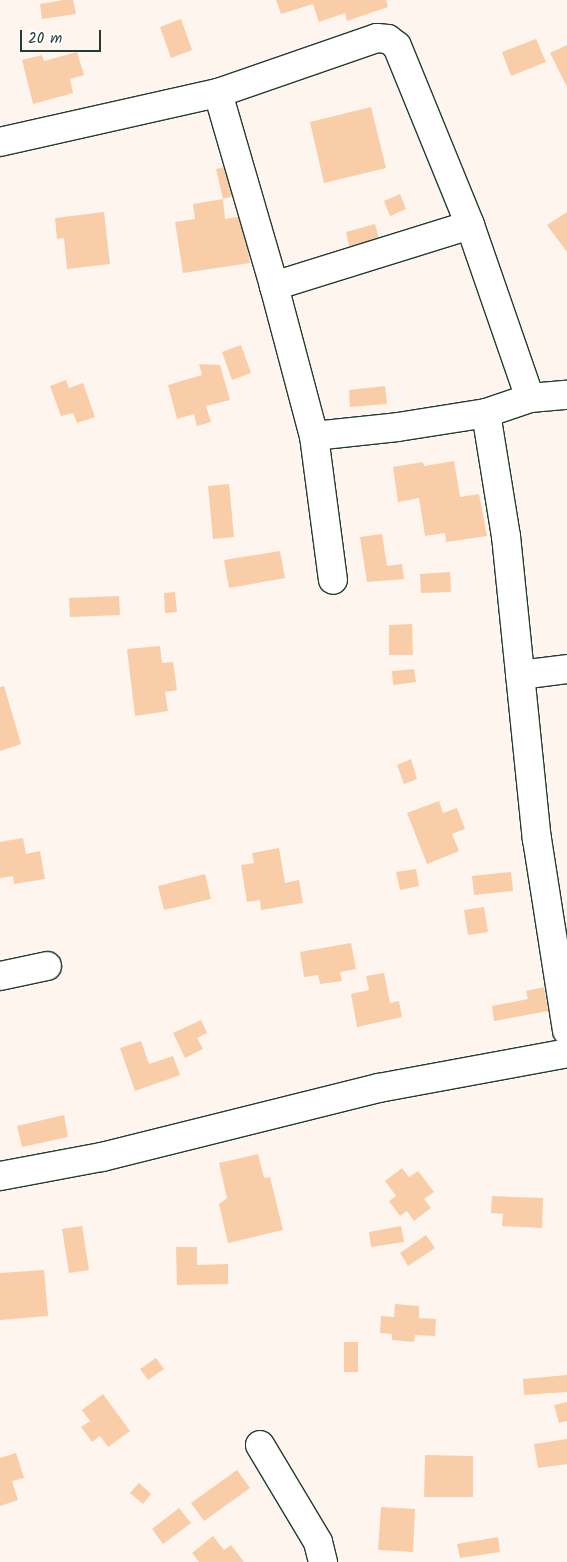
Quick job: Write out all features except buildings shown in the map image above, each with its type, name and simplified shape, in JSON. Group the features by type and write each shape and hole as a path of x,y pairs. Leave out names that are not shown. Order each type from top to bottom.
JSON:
{"street":[{"path":"0,142 218,94 376,38 388,39 397,46 470,225 530,398"},
{"path":"218,94 274,286 314,436 333,580"},
{"path":"274,286 470,225"},
{"path":"314,436 398,428 486,413 530,398 567,395"},
{"path":"486,413 506,536 537,840 567,1031"},
{"path":"520,675 567,669"},
{"path":"0,976 47,966"},
{"path":"0,1176 102,1157 379,1088 567,1053"},
{"path":"260,1444 318,1542 323,1562"}]}
